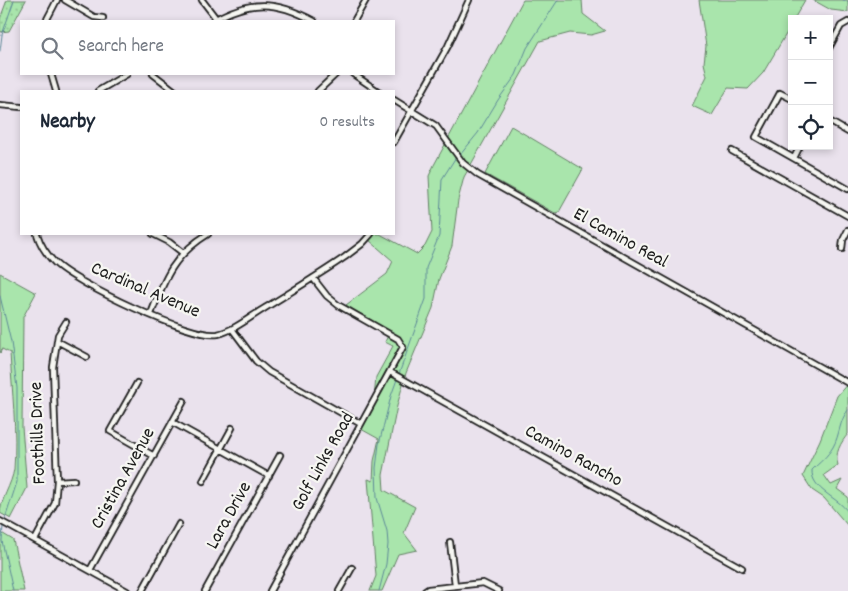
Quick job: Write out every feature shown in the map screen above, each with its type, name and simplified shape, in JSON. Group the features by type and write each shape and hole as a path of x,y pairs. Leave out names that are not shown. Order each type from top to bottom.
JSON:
{"street":[{"path":"47,20 57,0"},
{"path":"65,0 94,17 103,18"},
{"path":"202,0 215,20 247,5 287,7 312,20"},
{"path":"287,7 291,0"},
{"path":"355,20 366,0"},
{"path":"395,140 448,46 469,0"},
{"path":"833,41 841,26 848,22"},
{"path":"51,75 56,90"},
{"path":"107,89 126,75"},
{"path":"154,75 173,90"},
{"path":"319,90 335,75"},
{"path":"354,75 377,90"},
{"path":"788,97 780,93 756,137 848,189"},
{"name":"El Camino Real","path":"395,101 436,126 459,156 478,175 848,383"},
{"path":"0,105 20,107"},
{"path":"833,123 848,132"},
{"path":"794,158 798,150"},
{"path":"732,151 848,216"},
{"path":"842,248 843,240 848,230"},
{"name":"Cardinal Avenue","path":"37,235 45,251 55,263 68,273 105,294 151,314 210,334 232,329"},
{"path":"155,235 169,242 183,253"},
{"path":"151,314 165,278 183,253 207,235"},
{"path":"361,424 268,372 256,361 232,329 313,278 362,244 369,235"},
{"name":"Golf Links Road","path":"270,591 403,347 398,339 338,305 327,296 313,278"},
{"name":"Foothills Drive","path":"35,540 55,503 57,481 53,375 57,341 66,322"},
{"path":"57,341 87,357"},
{"name":"Camino Rancho","path":"390,372 742,568"},
{"path":"137,383 110,431 154,456"},
{"name":"Cristina Avenue","path":"90,570 184,401"},
{"path":"172,422 269,476"},
{"path":"203,481 232,428"},
{"name":"Lara Drive","path":"205,591 280,455"},
{"path":"57,481 74,480"},
{"path":"0,521 127,591"},
{"path":"142,591 179,524"},
{"path":"450,542 455,585"},
{"path":"339,591 352,568"},
{"path":"425,591 455,585 483,583 499,591"}],"green space":[{"path":"7,0 26,0 9,31 0,32 0,19"},
{"path":"523,0 582,0 583,14 605,31 591,35 570,33 540,41 464,177 458,200 452,246 439,279 433,308 406,373 397,406 383,475 384,490 415,507 404,533 417,550 398,554 382,591 370,591 376,576 368,479 373,481 374,461 379,439 361,429 374,399 376,377 393,346 385,342 390,331 346,305 387,274 393,261 369,240 373,235 382,235 417,254 425,246 432,232 429,176"},
{"path":"699,0 805,0 796,15 788,15 788,31 763,73 748,89 728,88 712,115 692,106 707,76 704,63 706,46"},
{"path":"813,0 848,0 848,12 831,10"},
{"path":"511,126 583,169 559,212 555,213 485,174"},
{"path":"0,273 36,293 23,317 22,427 27,488 11,519 0,513 14,469 15,440 10,353 2,349 0,353"},
{"path":"848,383 848,434 839,448 838,465 824,475 831,485 842,480 837,489 848,497 848,526 824,498 812,490 803,476 820,440 837,396"},
{"path":"0,532 13,540 24,591 0,591"}],"waterway":[{"path":"0,51 2,35 14,0"},
{"path":"460,155 478,133 516,75 527,48 558,0"},
{"path":"843,0 848,2"},
{"path":"379,591 386,564 388,544 387,531 377,498 376,468 379,444 391,396 426,299 426,268 439,236 442,179 456,157"},
{"path":"0,296 11,342 17,388 17,482 4,522"},
{"path":"848,410 833,447 826,457 812,470 813,477 820,488 848,512"},
{"path":"3,526 2,541 13,591"}]}
